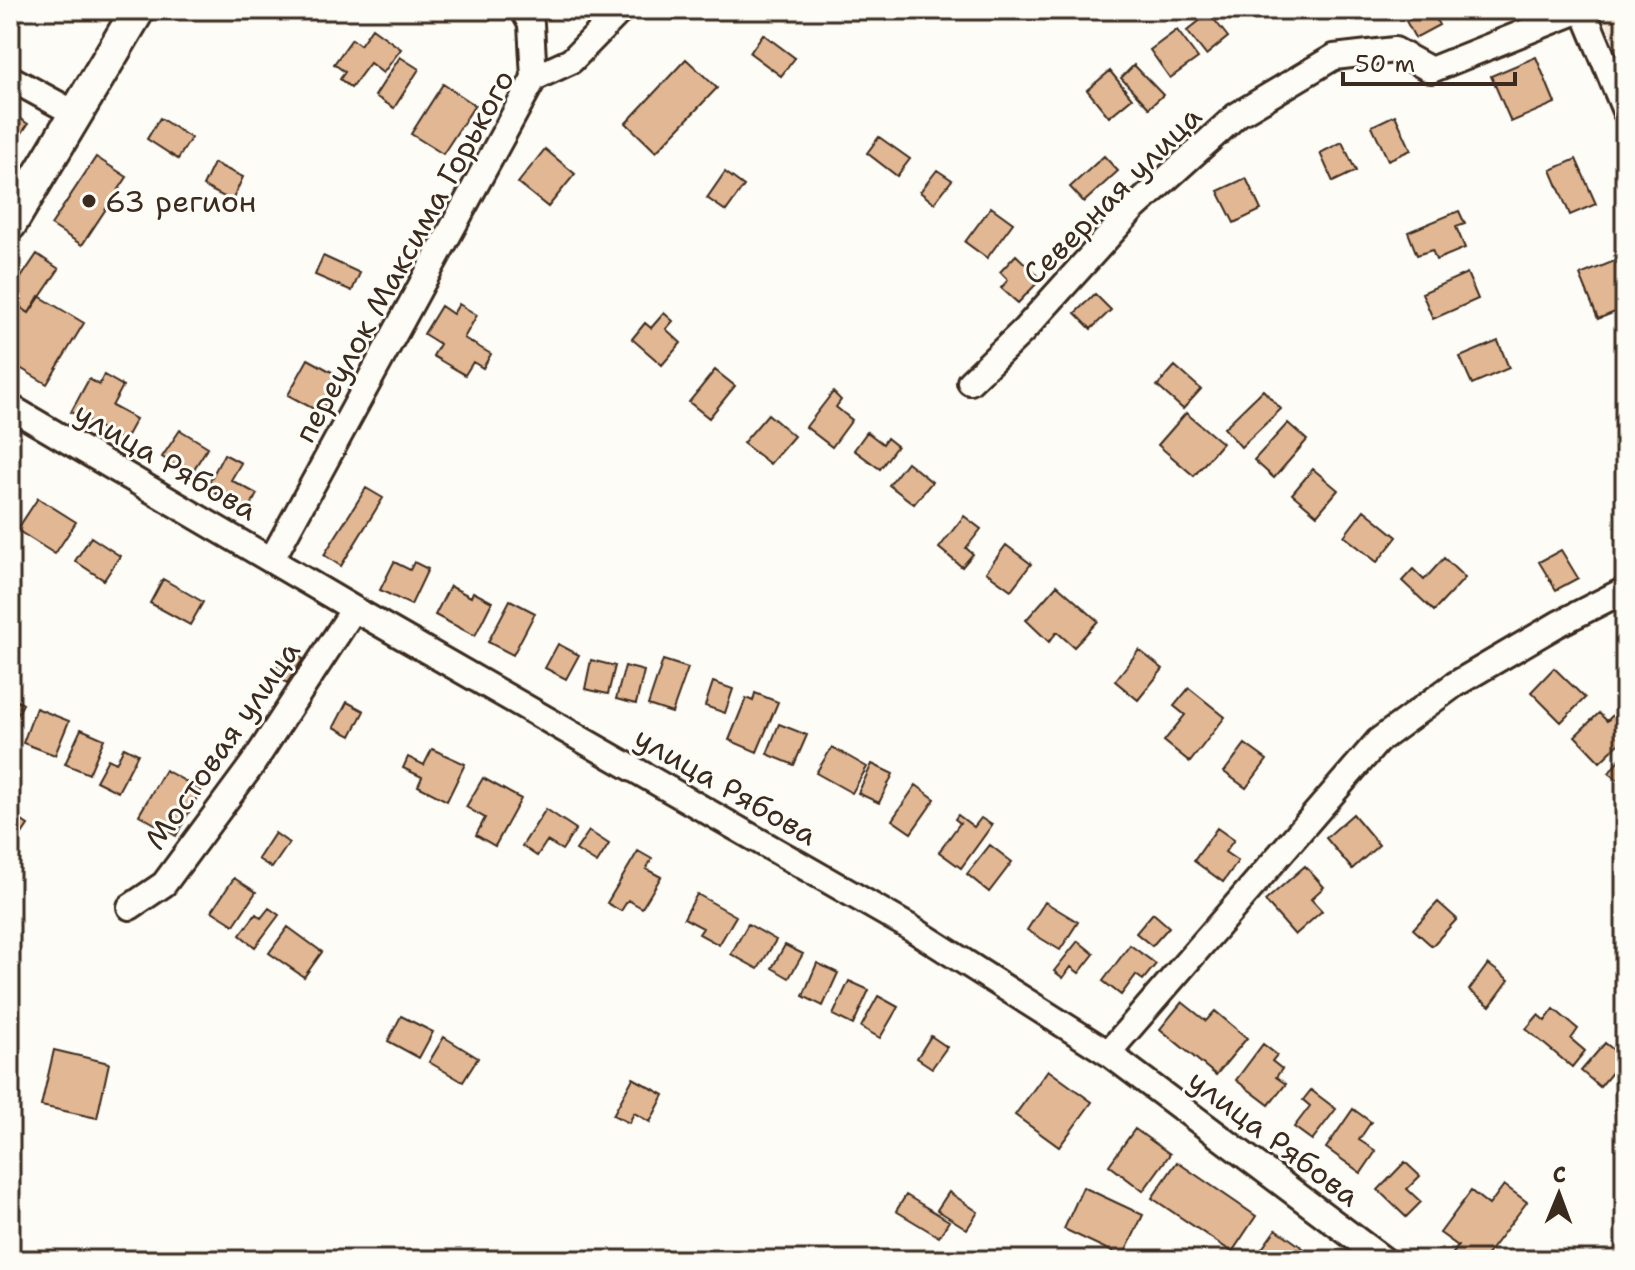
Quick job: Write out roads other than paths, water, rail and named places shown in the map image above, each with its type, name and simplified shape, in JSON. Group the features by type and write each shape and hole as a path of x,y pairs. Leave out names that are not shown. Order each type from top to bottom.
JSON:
{"main road":[{"path":"10,224 138,10"}],"street":[{"path":"523,10 531,24 534,78"},
{"name":"переулок Максима Горького","path":"272,559 534,78 571,61 621,10"},
{"path":"1582,10 1625,111"},
{"name":"Северная улица","path":"970,382 1024,330 1134,208 1237,115 1334,57 1395,50 1431,70 1582,10"},
{"path":"10,78 76,114"},
{"name":"улица Рябова","path":"10,407 354,609 911,928 1108,1053 1384,1260"},
{"path":"1108,1053 1378,741 1454,685 1558,624 1625,590"},
{"name":"Мостовая улица","path":"130,907 164,884 252,765 354,609"}],"place":[{"name":"63 регион","path":"89,201"}]}
